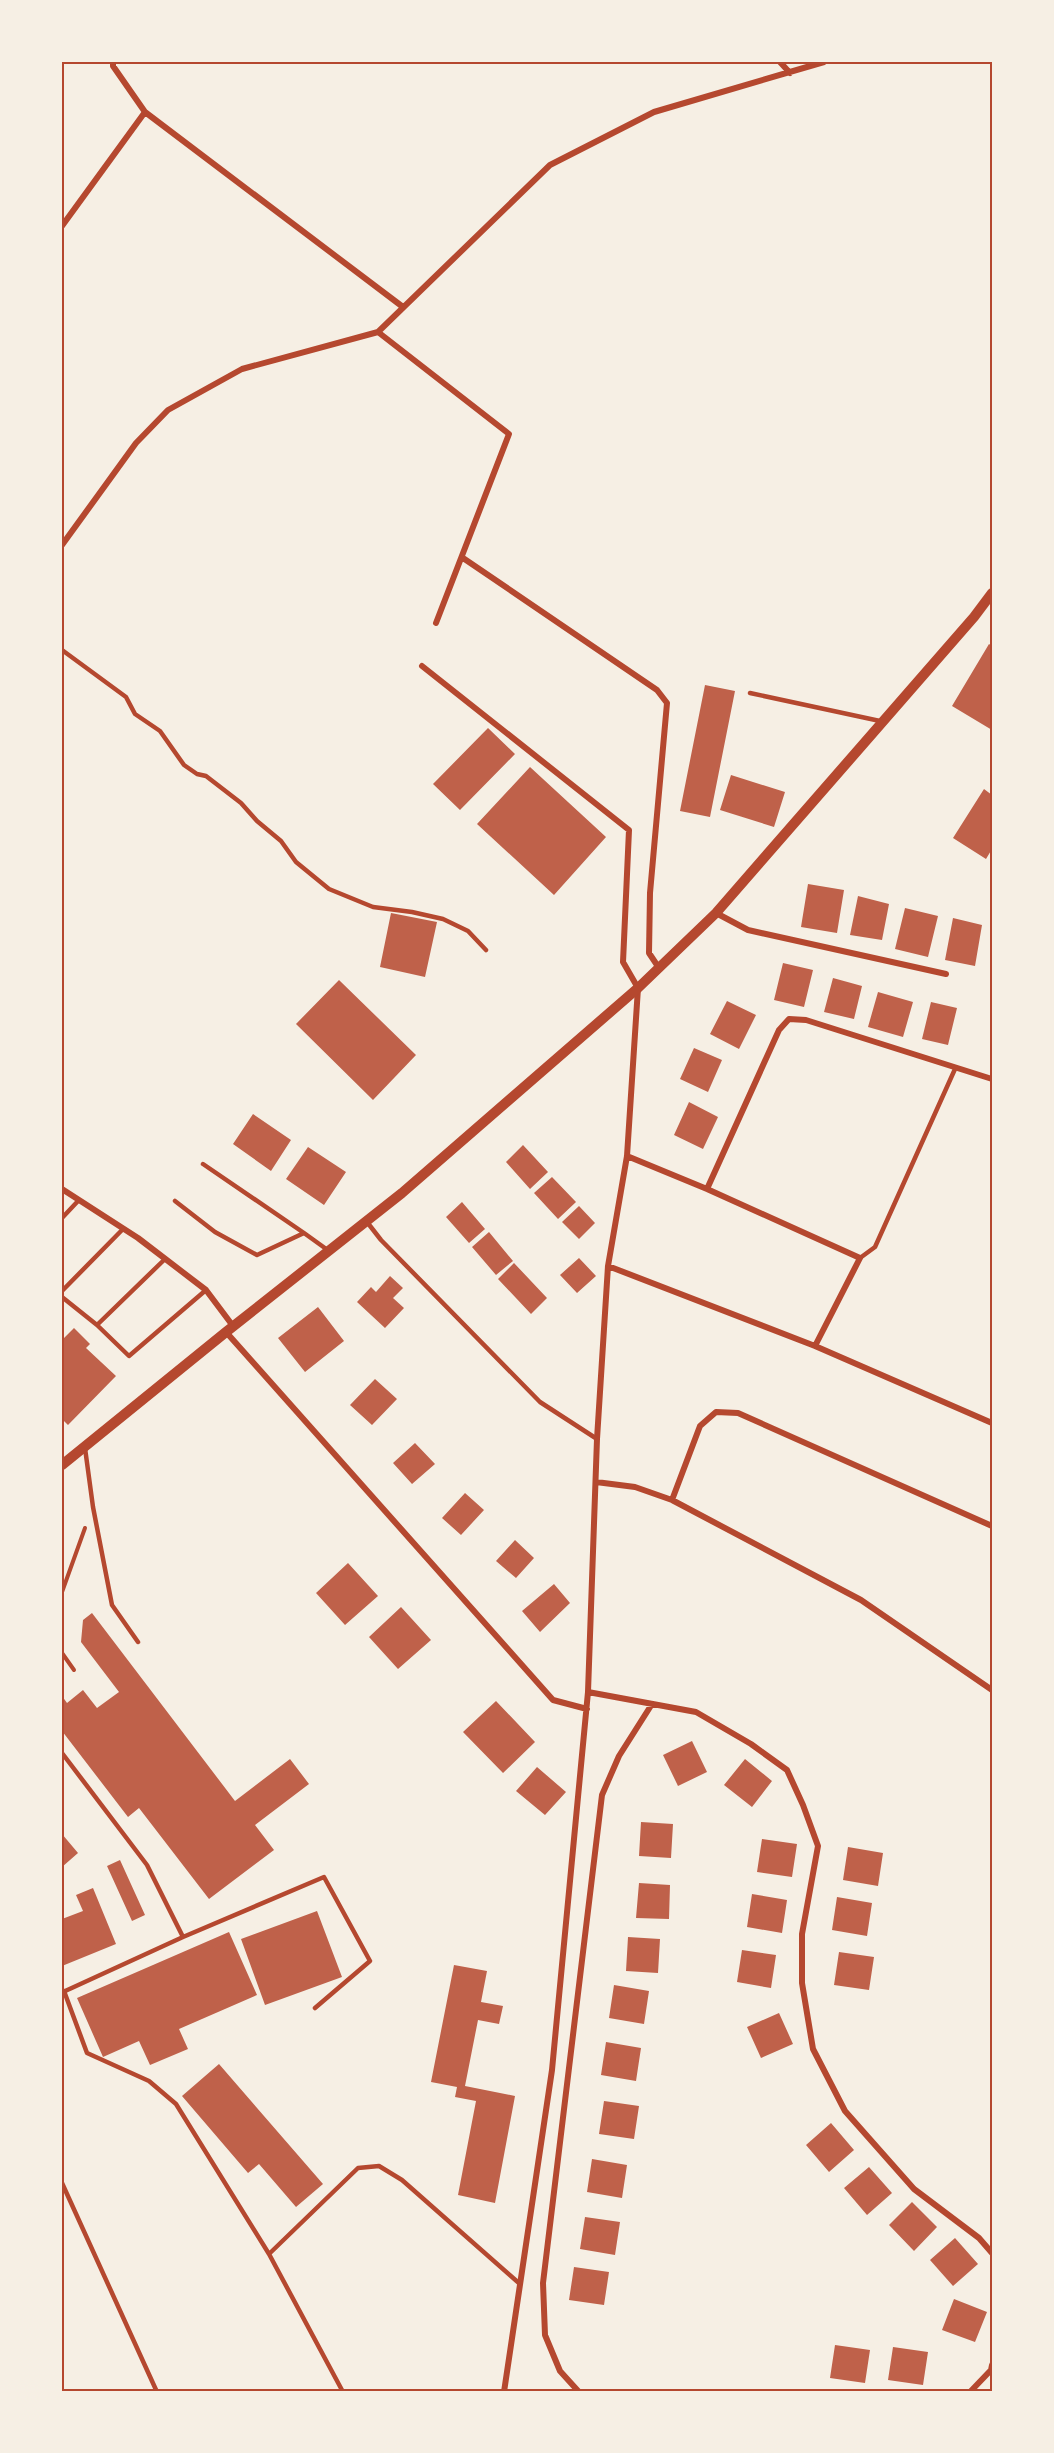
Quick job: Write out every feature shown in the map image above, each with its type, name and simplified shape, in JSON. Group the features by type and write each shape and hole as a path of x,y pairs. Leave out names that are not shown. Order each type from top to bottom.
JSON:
{"street":[{"path":"113,62 113,66 146,112 403,307"},
{"path":"780,62 790,73"},
{"path":"62,546 136,443 168,411 242,369 378,332 550,165 654,112 824,62"},
{"path":"62,226 146,112"},
{"path":"378,332 509,435 436,623"},
{"path":"462,558 657,690 667,703 650,893 649,953 659,968"},
{"path":"62,1465 229,1329 366,1222 638,988 716,913 993,593"},
{"path":"422,666 629,830 623,962 638,988 627,1156 608,1266 597,1439 587,1709 552,2070 504,2391"},
{"path":"716,913 748,930 946,974"},
{"path":"707,1189 779,1030 789,1019 806,1020 955,1069 993,1079"},
{"path":"627,1156 707,1189 860,1258 814,1346"},
{"path":"62,1189 123,1229 206,1290 229,1329 553,1700 587,1709"},
{"path":"608,1266 814,1346 993,1423"},
{"path":"672,1500 700,1426 716,1412 738,1413 993,1526"},
{"path":"596,1482 635,1487 672,1500 861,1600 993,1690"},
{"path":"588,1692 696,1712 751,1744 787,1770 803,1804 818,1846 802,1934 802,1983 813,2049 845,2111 914,2188 978,2238 993,2253"},
{"path":"579,2391 560,2371 545,2335 543,2283 602,1795 619,1756 652,1704"},
{"path":"970,2391 991,2370 993,2365"}],"lane":[{"path":"62,650 126,698 135,714 160,731 184,765 197,774 206,776 240,803 257,822 281,841 296,862 329,889 373,907 443,919 468,931 486,950"},
{"path":"750,693 883,722"},
{"path":"860,1258 875,1247 955,1069"},
{"path":"203,1164 329,1251"},
{"path":"62,1218 78,1201"},
{"path":"175,1201 215,1232 257,1255 303,1233"},
{"path":"366,1222 540,1402 597,1439"},
{"path":"62,1291 123,1229"},
{"path":"97,1325 165,1259"},
{"path":"62,1297 97,1325 129,1356 206,1290"},
{"path":"85,1445 93,1507 112,1605 138,1642"},
{"path":"62,1753 147,1864 183,1937"},
{"path":"315,2008 370,1961 324,1877 183,1937 63,1992 87,2053 149,2081 177,2104 269,2254 343,2391"},
{"path":"269,2254 358,2168 379,2166 402,2180 520,2284"},
{"path":"62,2183 157,2391"}],"path":[{"path":"62,1592 93,1507"},
{"path":"62,1653 74,1670"}],"building":[{"path":"989,644 992,646 992,730 952,706"},
{"path":"705,685 735,691 710,817 680,811"},
{"path":"488,728 515,754 460,810 433,784"},
{"path":"530,767 606,837 554,895 477,824"},
{"path":"731,775 785,792 774,827 720,810"},
{"path":"984,789 992,795 992,849 986,859 953,838"},
{"path":"808,884 844,890 837,933 801,927"},
{"path":"858,896 889,904 882,940 850,935"},
{"path":"905,908 938,916 928,957 895,949"},
{"path":"391,913 437,922 425,977 380,967"},
{"path":"953,918 982,925 975,966 945,960"},
{"path":"783,963 813,970 804,1007 774,1000"},
{"path":"833,978 862,986 854,1019 824,1012"},
{"path":"339,980 416,1055 373,1100 296,1024"},
{"path":"878,992 913,1002 903,1037 868,1027"},
{"path":"727,1001 756,1015 739,1049 710,1034"},
{"path":"931,1002 957,1008 948,1045 922,1039"},
{"path":"694,1048 722,1060 708,1092 680,1079"},
{"path":"689,1102 718,1117 703,1149 674,1135"},
{"path":"253,1114 291,1140 271,1171 233,1144"},
{"path":"523,1145 548,1172 530,1189 506,1162"},
{"path":"308,1147 346,1172 324,1205 286,1179"},
{"path":"552,1177 576,1202 558,1219 534,1193"},
{"path":"462,1202 485,1229 469,1243 446,1217"},
{"path":"579,1206 595,1223 579,1239 562,1222"},
{"path":"489,1232 513,1261 496,1275 472,1247"},
{"path":"579,1258 596,1276 577,1293 560,1275"},
{"path":"514,1263 547,1298 531,1314 498,1279"},
{"path":"390,1276 403,1288 393,1298 404,1308 385,1328 357,1302 371,1287 376,1292"},
{"path":"318,1307 344,1341 305,1372 278,1338"},
{"path":"74,1328 90,1344 86,1348 116,1376 68,1425 62,1419 62,1340"},
{"path":"375,1379 397,1399 372,1425 350,1405"},
{"path":"415,1443 435,1464 412,1484 393,1463"},
{"path":"465,1493 484,1510 461,1535 442,1518"},
{"path":"515,1540 534,1558 516,1578 496,1561"},
{"path":"348,1563 378,1596 345,1625 316,1593"},
{"path":"554,1584 570,1603 540,1632 522,1611"},
{"path":"401,1607 431,1640 398,1669 369,1637"},
{"path":"92,1613 235,1801 290,1759 309,1784 255,1825 274,1850 209,1899 139,1808 128,1817 62,1731 62,1696 67,1703 83,1690 97,1708 119,1692 81,1642 83,1620"},
{"path":"496,1701 535,1742 503,1773 463,1732"},
{"path":"692,1741 707,1772 678,1786 663,1755"},
{"path":"745,1759 772,1781 752,1807 724,1785"},
{"path":"537,1767 566,1792 545,1815 516,1791"},
{"path":"641,1822 673,1824 671,1858 639,1856"},
{"path":"62,1834 78,1853 62,1867"},
{"path":"762,1839 797,1844 792,1877 757,1872"},
{"path":"848,1847 883,1853 878,1886 843,1880"},
{"path":"120,1860 145,1915 132,1921 107,1866"},
{"path":"639,1883 670,1885 669,1919 636,1918"},
{"path":"93,1888 116,1944 62,1966 62,1919 83,1911 76,1895"},
{"path":"752,1894 787,1900 782,1933 747,1927"},
{"path":"837,1897 872,1903 867,1936 832,1930"},
{"path":"317,1911 342,1977 265,2005 241,1939"},
{"path":"229,1932 257,1995 179,2029 188,2049 150,2065 139,2041 103,2057 77,1998"},
{"path":"628,1937 660,1939 658,1973 626,1971"},
{"path":"742,1950 776,1955 771,1988 737,1982"},
{"path":"839,1952 874,1957 869,1990 834,1985"},
{"path":"454,1965 487,1971 481,2002 503,2006 499,2024 478,2020 465,2086 515,2096 495,2203 458,2195 476,2101 455,2097 457,2087 431,2082"},
{"path":"614,1985 649,1991 644,2024 609,2018"},
{"path":"779,2013 793,2044 761,2058 747,2027"},
{"path":"606,2042 641,2048 636,2081 601,2075"},
{"path":"219,2064 323,2184 296,2207 259,2164 248,2173 182,2096"},
{"path":"604,2101 639,2106 634,2139 599,2134"},
{"path":"831,2123 854,2150 829,2172 806,2145"},
{"path":"592,2159 627,2165 622,2198 587,2192"},
{"path":"869,2167 892,2193 867,2215 844,2188"},
{"path":"912,2202 937,2227 914,2251 889,2225"},
{"path":"585,2217 620,2222 615,2255 580,2249"},
{"path":"955,2238 978,2264 953,2286 930,2260"},
{"path":"574,2267 609,2272 604,2305 569,2300"},
{"path":"954,2299 987,2312 975,2342 942,2330"},
{"path":"835,2345 870,2350 865,2383 830,2378"},
{"path":"893,2347 928,2352 923,2385 888,2380"}]}
